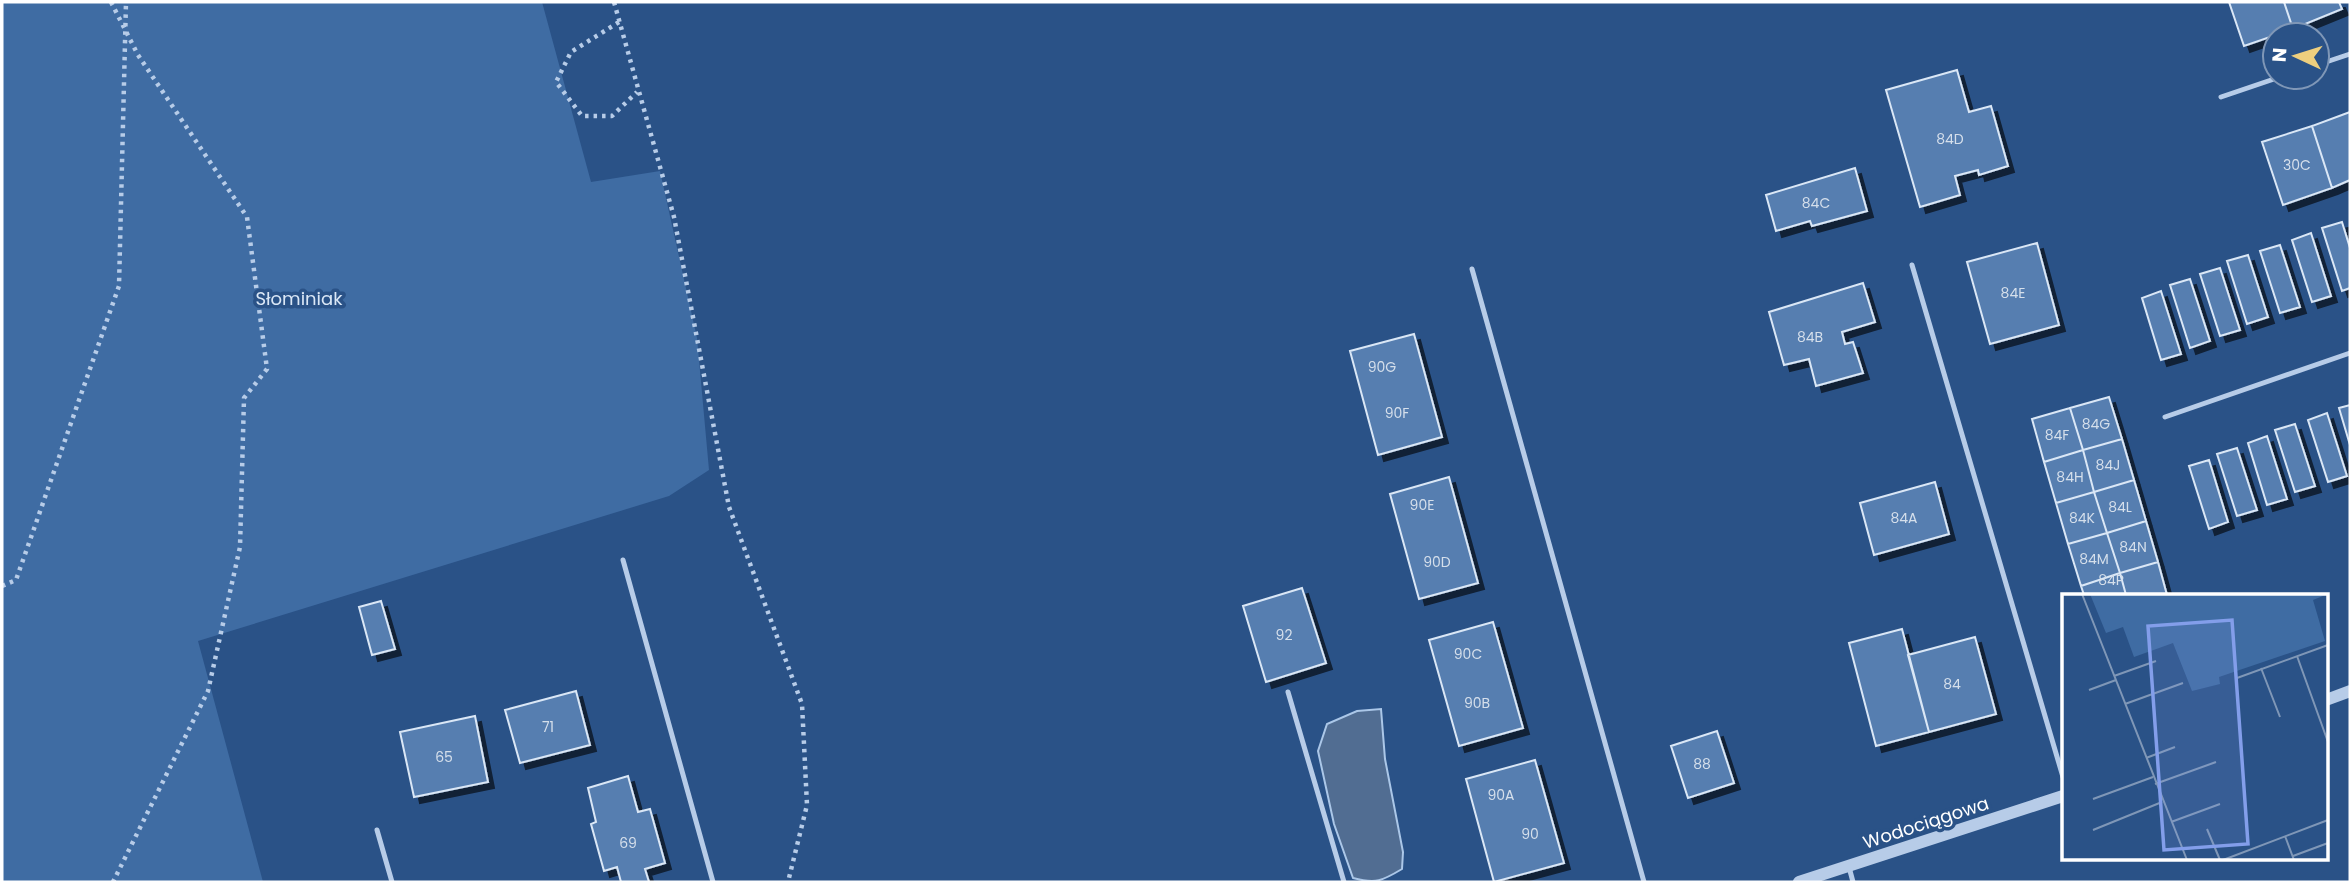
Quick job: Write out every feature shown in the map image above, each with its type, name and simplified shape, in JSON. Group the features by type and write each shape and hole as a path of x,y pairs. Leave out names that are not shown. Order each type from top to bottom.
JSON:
{"street":[{"path":"2328,699 2350,691"},
{"name":"Wodociągowa","path":"1799,882 2062,796"}],"lane":[{"path":"2331,60 2350,54"},
{"path":"2221,97 2261,83"},
{"path":"1912,265 2062,774"},
{"path":"1472,269 1644,882"},
{"path":"2165,417 2350,353"},
{"path":"624,560 713,882"},
{"path":"1288,692 1344,882"},
{"path":"377,830 391,882"},
{"path":"1849,867 1853,882"}],"path":[{"path":"111,2 138,55 247,217 267,369 244,398 240,547 208,691 113,882"},
{"path":"2,586 16,580 119,286 126,2"},
{"path":"614,2 674,218 729,507 802,705 807,805 788,882"},
{"path":"620,22 571,52 556,82 582,116 612,116 637,92"}],"green space":[{"name":"Słominiak","path":"2,2 542,2 591,182 660,171 697,338 709,470 669,496 198,641 263,882 2,882"}],"shaded area":[{"path":"1381,709 1385,759 1403,852 1402,869 1384,879 1368,881 1353,878 1334,824 1318,751 1327,724 1357,711"}],"building":[{"path":"2229,2 2284,2 2290,21 2261,21 2261,40 2244,46"},
{"path":"2284,2 2339,2 2342,9 2313,21 2290,21"},
{"path":"1957,70 1969,112 1991,106 2008,166 1979,175 1978,170 1955,176 1960,195 1920,207 1886,90"},
{"path":"2350,112 2350,180 2332,188 2312,126"},
{"path":"2312,126 2332,188 2283,205 2262,142"},
{"path":"1855,168 1867,211 1812,226 1810,221 1776,231 1766,195"},
{"path":"2342,222 2350,248 2350,288 2342,291 2322,228"},
{"path":"2311,233 2331,296 2312,302 2292,240"},
{"path":"2037,243 2059,325 1990,344 1967,262"},
{"path":"2280,245 2300,307 2280,313 2260,251"},
{"path":"2248,255 2268,317 2247,324 2227,261"},
{"path":"2220,268 2240,330 2220,336 2200,274"},
{"path":"2190,279 2210,341 2190,348 2170,285"},
{"path":"1863,283 1875,322 1842,332 1845,344 1853,342 1863,373 1816,386 1809,359 1784,365 1769,312"},
{"path":"2161,291 2181,354 2161,360 2142,298"},
{"path":"1414,334 1442,437 1378,455 1350,351"},
{"path":"2109,397 2122,439 2083,450 2070,408"},
{"path":"2350,405 2350,445 2339,408"},
{"path":"2070,408 2083,450 2044,462 2032,419"},
{"path":"2327,413 2347,476 2328,482 2308,420"},
{"path":"2295,424 2315,486 2295,492 2275,430"},
{"path":"2267,436 2287,499 2267,505 2248,443"},
{"path":"2122,439 2134,480 2094,492 2083,450"},
{"path":"2237,448 2257,510 2237,516 2217,454"},
{"path":"2083,450 2094,492 2056,503 2044,462"},
{"path":"2209,460 2228,522 2209,529 2189,466"},
{"path":"1449,477 1478,583 1419,599 1390,494"},
{"path":"2134,480 2146,521 2107,533 2094,492"},
{"path":"1935,482 1949,534 1874,555 1860,503"},
{"path":"2094,492 2107,533 2068,544 2056,503"},
{"path":"2146,521 2158,562 2120,573 2107,533"},
{"path":"2107,533 2120,573 2081,586 2068,544"},
{"path":"2158,562 2167,594 2126,594 2120,573"},
{"path":"2120,573 2126,594 2084,594 2081,586"},
{"path":"1302,588 1326,663 1266,682 1243,606"},
{"path":"381,601 395,649 372,655 359,607"},
{"path":"1493,622 1523,728 1459,746 1429,640"},
{"path":"1902,629 1929,732 1876,746 1849,643"},
{"path":"1975,637 1996,714 1929,732 1908,655"},
{"path":"576,691 590,745 520,763 505,710"},
{"path":"475,716 488,782 414,797 400,732"},
{"path":"1717,731 1734,783 1688,798 1671,746"},
{"path":"1535,760 1564,863 1494,882 1466,779"},
{"path":"628,776 638,812 650,809 665,863 645,869 649,882 621,882 617,867 604,871 591,824 596,822 588,788"}]}
